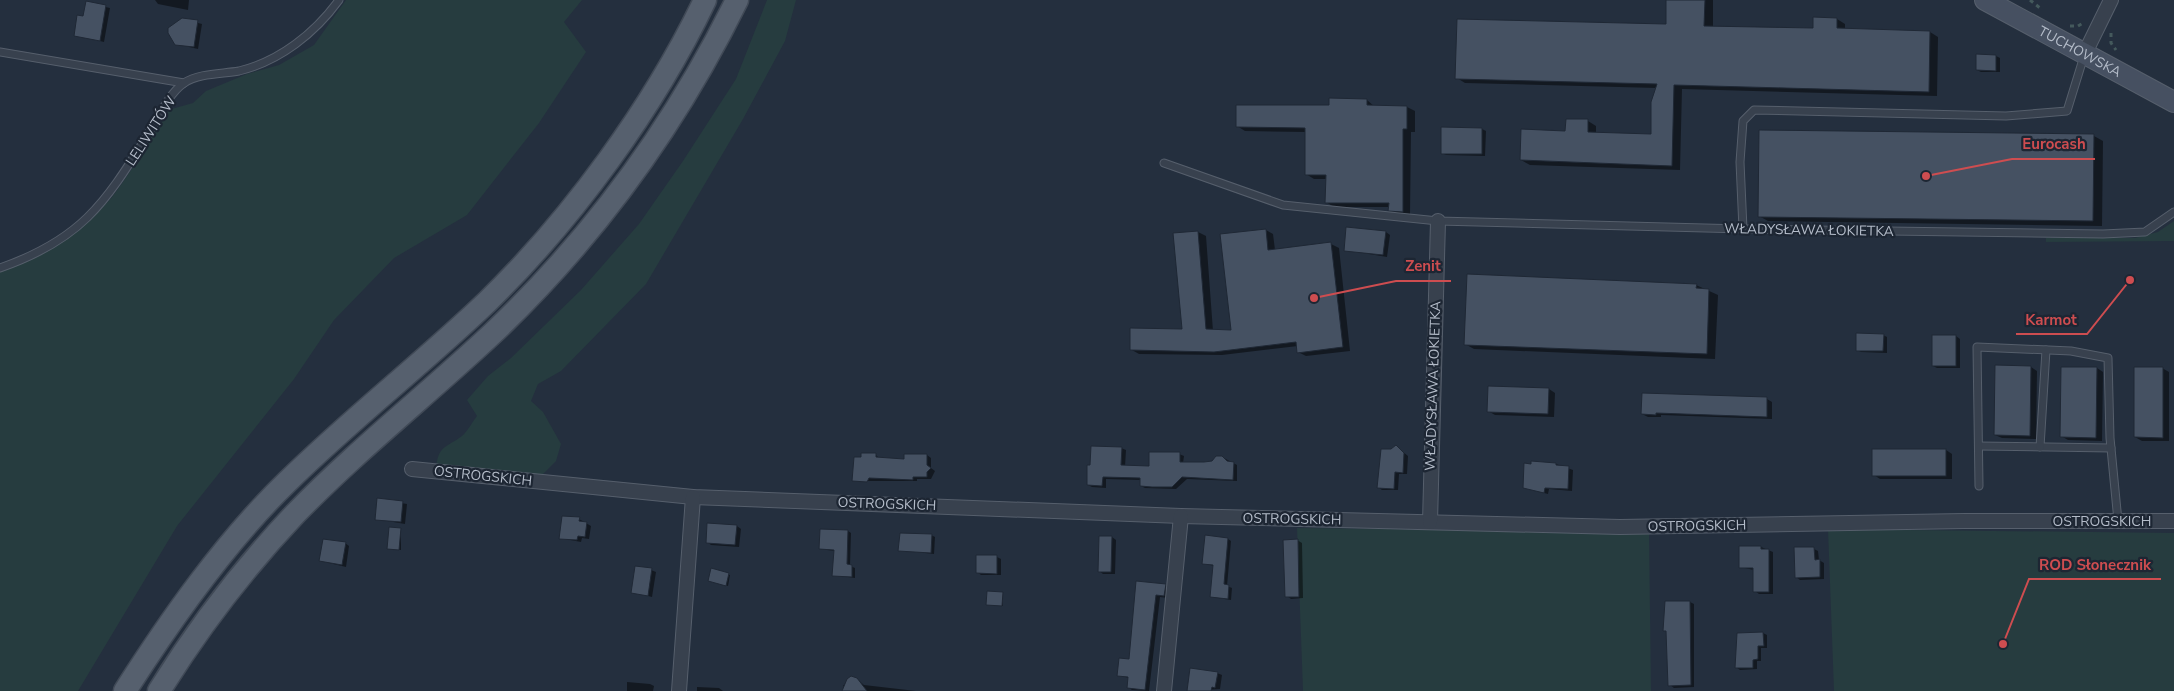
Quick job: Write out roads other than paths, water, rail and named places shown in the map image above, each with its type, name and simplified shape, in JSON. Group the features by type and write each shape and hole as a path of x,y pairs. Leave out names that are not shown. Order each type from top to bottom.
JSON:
{"main road":[{"path":"125,691 164,629 224,553 286,483 488,300 547,236 600,170 663,80 705,0"},
{"path":"158,691 193,637 234,585 295,514 494,332 564,258 615,198 647,155 715,46 737,0"}],"street":[{"name":"TUCHOWSKA","path":"1985,0 2174,102"},
{"path":"2085,53 2111,0"},
{"name":"WŁADYSŁAWA ŁOKIETKA","path":"1430,522 1438,221"},
{"name":"OSTROGSKICH","path":"412,469 693,497 1181,516 1620,527 1964,521 2174,522"},
{"path":"679,691 693,497"},
{"path":"1164,691 1181,516"}],"lane":[{"name":"LELIWITÓW","path":"0,268 64,240 96,210 118,182 170,99 184,83 203,76 259,65 311,33 338,0"},
{"path":"0,52 184,83"},
{"path":"1743,229 1740,162 1743,121 1754,110 2006,116 2067,111 2085,53"},
{"name":"WŁADYSŁAWA ŁOKIETKA","path":"1164,163 1283,205 1438,221 1743,229 2103,234 2145,232 2174,212"},
{"path":"1979,486 1977,347 2070,351 2108,358 2111,448 2118,521"},
{"path":"2040,447 2046,350"},
{"path":"1979,446 2111,448"}],"place":[{"name":"Eurocash","path":"1926,176"},
{"name":"Karmot","path":"2130,280"},
{"name":"Zenit","path":"1314,298"},
{"name":"ROD Słonecznik","path":"2003,644"}]}
